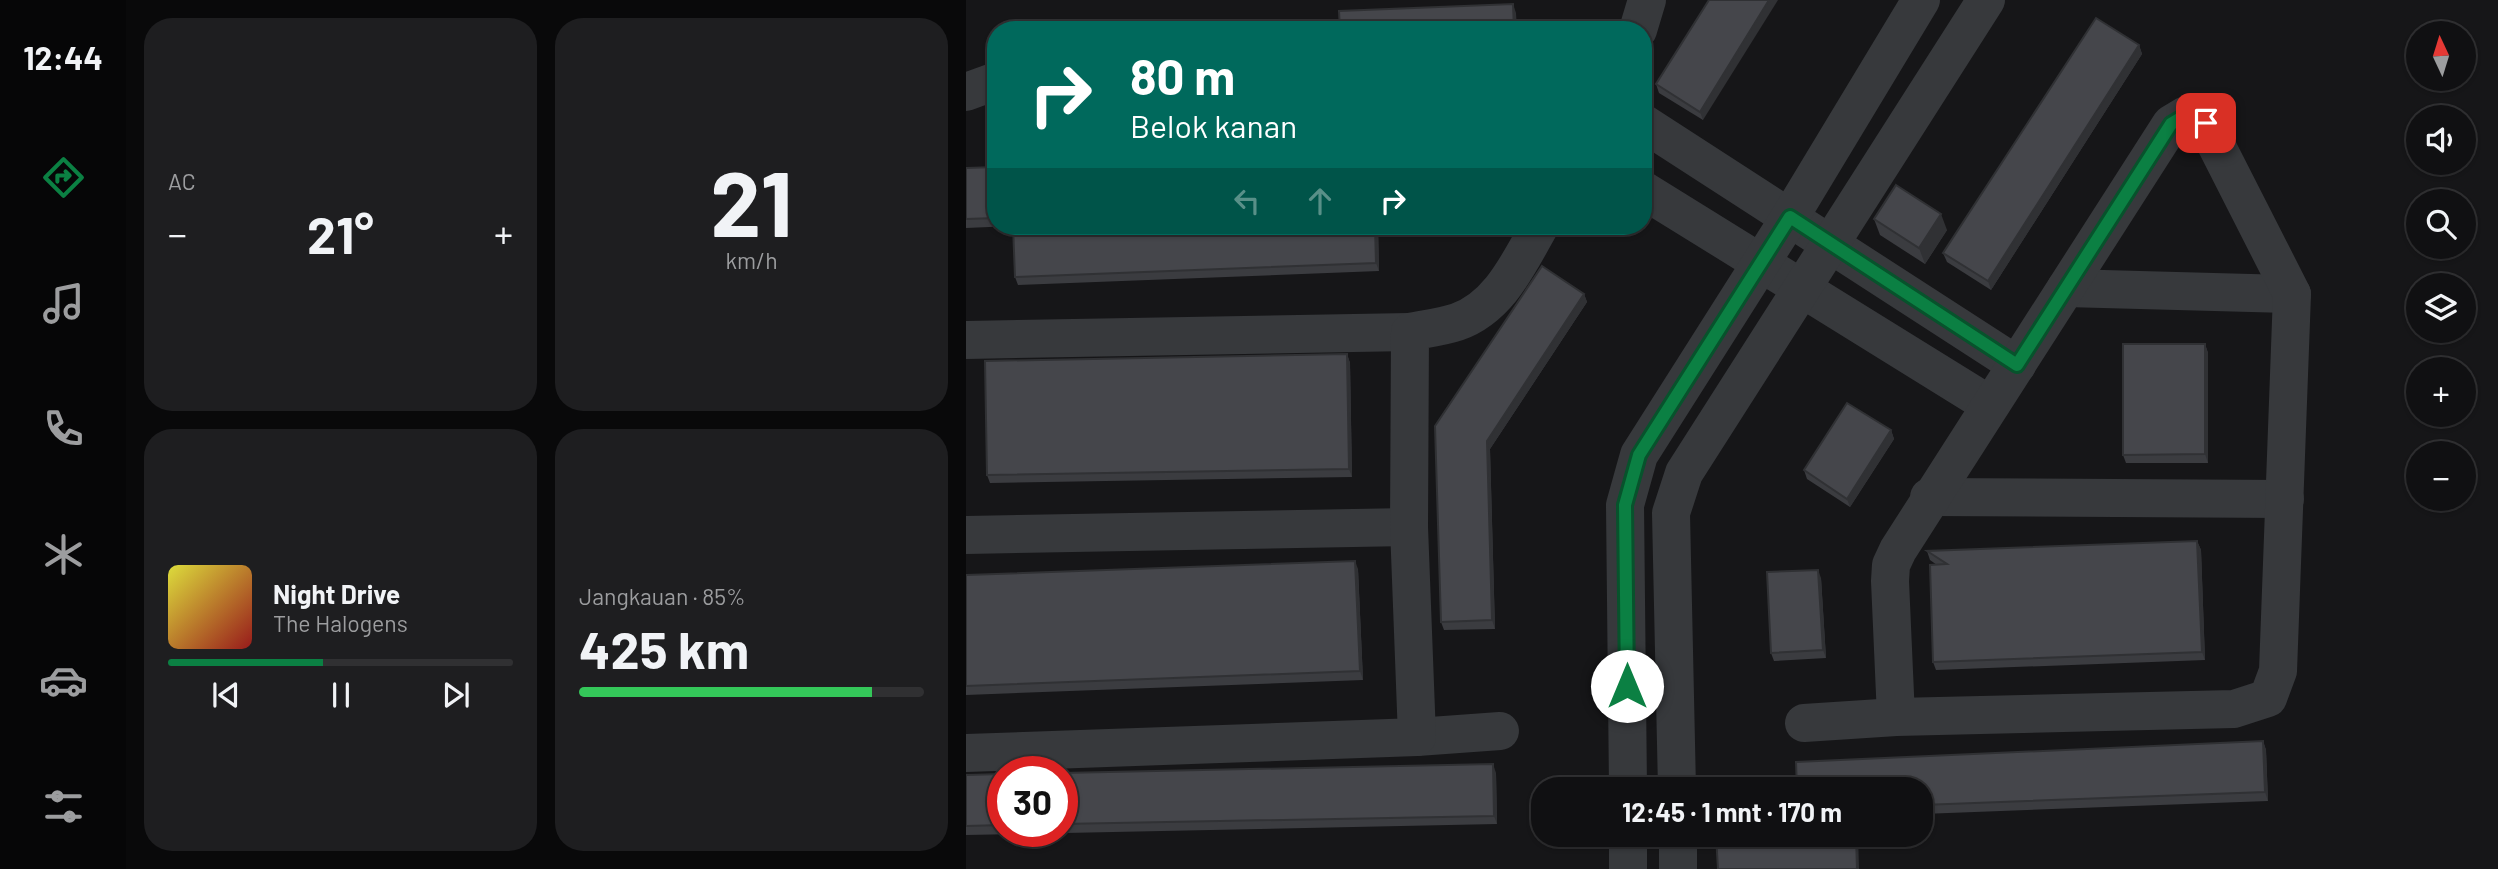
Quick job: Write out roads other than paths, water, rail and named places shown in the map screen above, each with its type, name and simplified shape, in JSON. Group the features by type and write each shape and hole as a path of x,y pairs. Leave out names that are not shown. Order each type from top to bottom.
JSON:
{"street":[{"path":"1641,21 1647,0"},
{"path":"1628,777 1625,505 1639,455 1790,217 1921,0"},
{"path":"1677,777 1671,513 1684,473 1986,0"},
{"path":"966,92 987,84"},
{"path":"1804,723 1896,717 2234,709 2268,698 2278,671 2292,294 2206,123 2186,115 2171,124 1929,497 1891,565 1896,717"},
{"path":"1652,129 2017,365"},
{"path":"1652,196 1990,405"},
{"path":"966,340 1410,332 1457,322 1480,311 1506,284 1535,235"},
{"path":"2066,288 2292,294"},
{"path":"1410,332 1409,527 1417,737"},
{"path":"1929,497 2285,499"},
{"path":"966,534 1409,527"},
{"path":"966,753 1500,732"},
{"path":"1628,847 1628,869"},
{"path":"1678,847 1678,869"}]}
